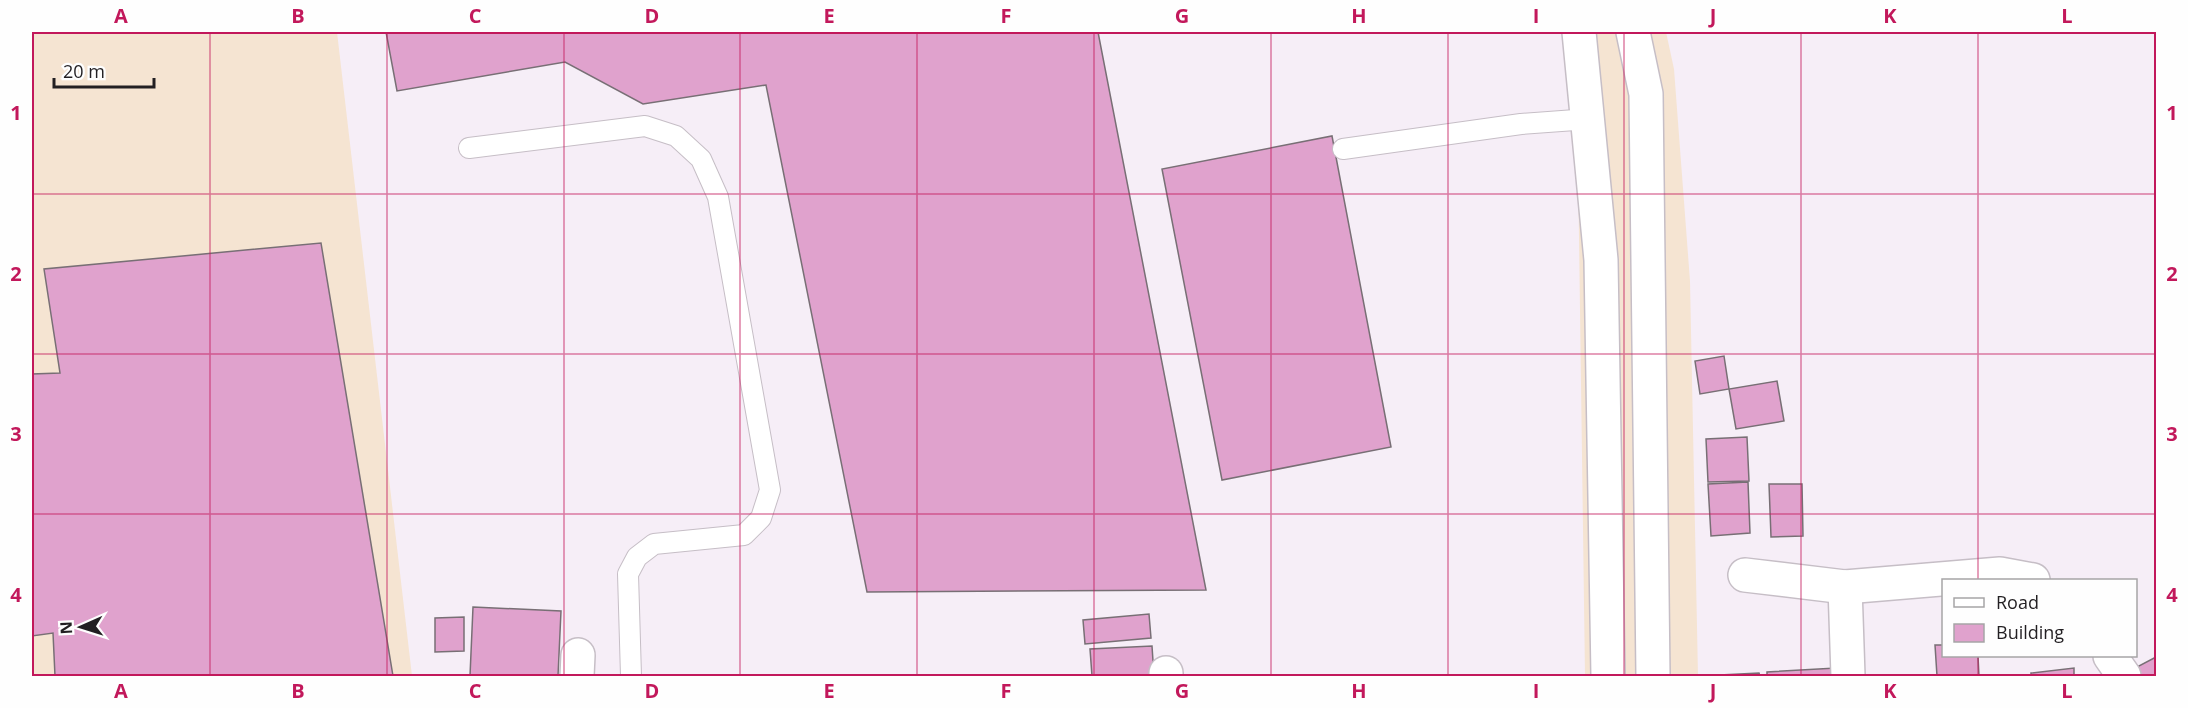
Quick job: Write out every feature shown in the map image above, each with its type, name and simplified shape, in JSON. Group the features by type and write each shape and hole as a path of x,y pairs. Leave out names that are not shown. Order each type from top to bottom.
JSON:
{"street":[{"path":"1579,32 1601,260 1608,676"},
{"path":"1633,32 1646,94 1653,676"},
{"path":"1601,260 1648,258"},
{"path":"1606,565 1653,562"},
{"path":"1745,575 1845,587 2000,574 2028,579"},
{"path":"1845,587 1848,676"},
{"path":"2111,657 2124,676"}],"lane":[{"path":"1343,149 1521,124 1589,118"},
{"path":"469,147 645,126 676,136 701,159 718,197 770,490 761,518 744,535 654,544 637,557 628,574 631,676"}],"shaded area":[{"path":"32,32 337,32 412,676 32,676"},
{"path":"1566,32 1666,32 1674,69 1690,281 1698,676 1585,676 1577,91"}],"building":[{"path":"386,32 1098,32 1206,590 867,592 766,85 643,104 565,62 397,91"},
{"path":"1332,136 1391,447 1222,480 1162,169"},
{"path":"321,243 393,676 55,676 53,633 32,636 32,374 60,373 44,269"},
{"path":"1724,356 1729,389 1700,394 1695,361"},
{"path":"1777,381 1784,421 1736,429 1729,389"},
{"path":"1747,437 1749,481 1708,482 1706,439"},
{"path":"1748,482 1750,533 1711,536 1708,484"},
{"path":"1769,484 1802,484 1803,536 1771,537"},
{"path":"473,607 561,611 558,676 470,676"},
{"path":"1149,614 1151,638 1085,644 1083,620"},
{"path":"464,617 464,651 435,652 435,618"},
{"path":"1935,645 1942,645 1942,657 1978,657 1979,676 1937,676"},
{"path":"1152,646 1154,676 1092,676 1090,649"},
{"path":"2156,657 2156,676 2139,676 2135,668"},
{"path":"1836,668 1837,676 1767,676 1767,672"},
{"path":"2074,668 2074,676 2031,676 2031,673"},
{"path":"1759,673 1760,676 1720,676 1720,675"}]}
